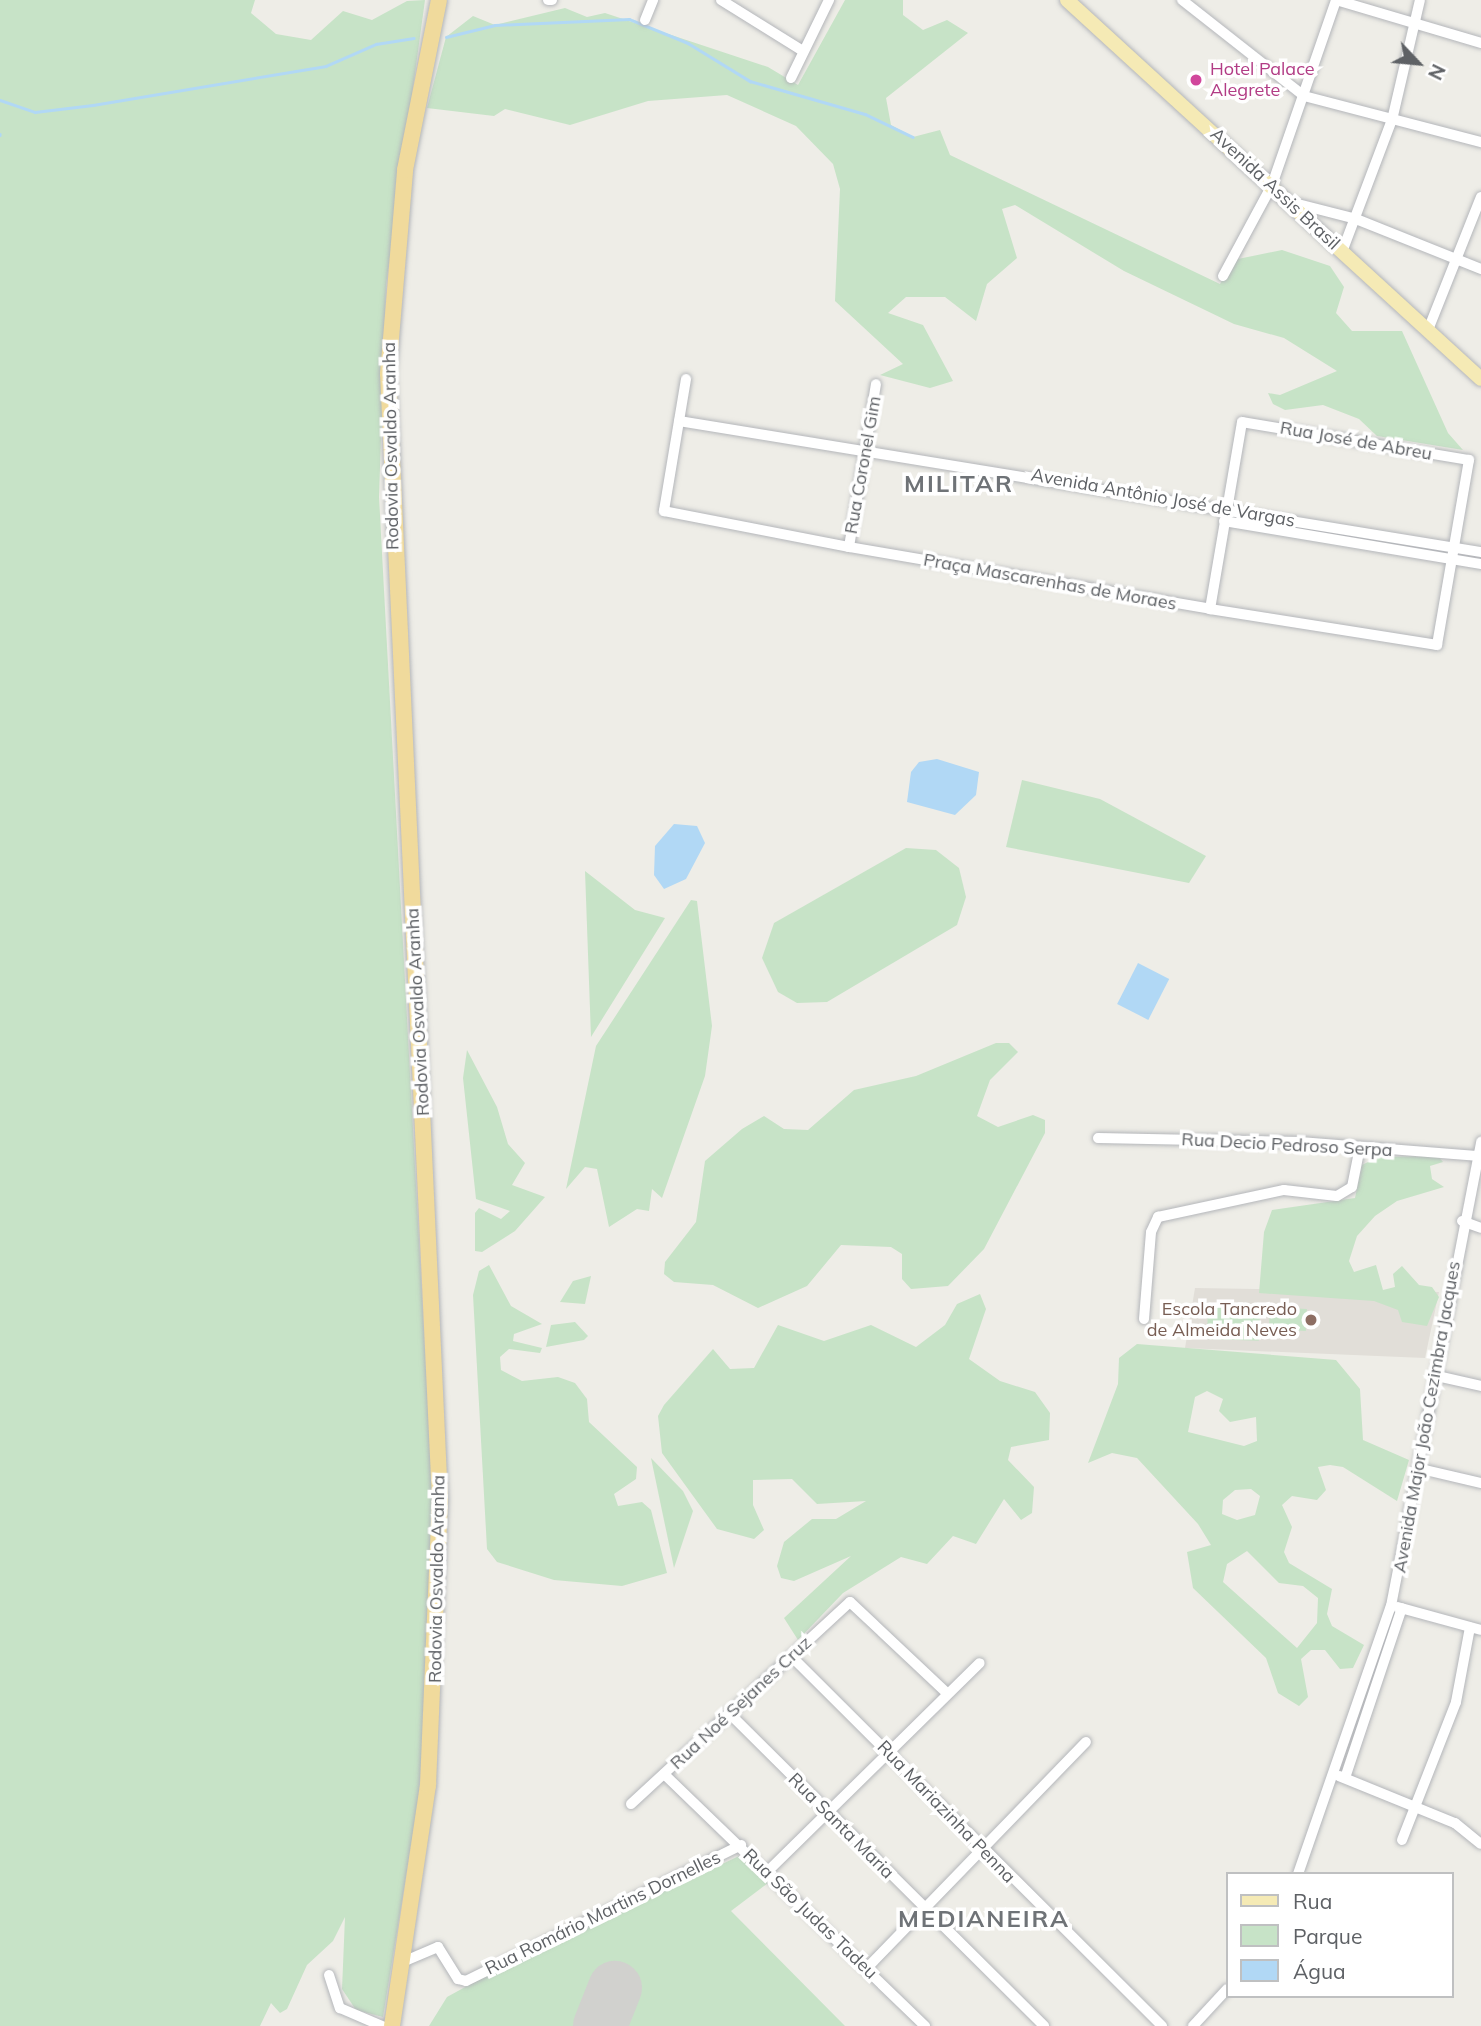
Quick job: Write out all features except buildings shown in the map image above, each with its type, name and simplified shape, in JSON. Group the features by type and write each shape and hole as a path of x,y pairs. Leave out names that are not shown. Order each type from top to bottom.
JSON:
{"highway":[{"name":"Rodovia Osvaldo Aranha","path":"393,2026 405,1961 428,1786 440,1500 388,374 403,184 439,0"}],"main road":[{"name":"Avenida Assis Brasil","path":"1067,0 1481,379"}],"street":[{"path":"645,20 653,0"},
{"path":"721,0 803,51"},
{"path":"791,78 829,0"},
{"path":"1182,0 1304,96 1481,142"},
{"path":"1223,276 1272,185 1336,0 1412,26 1481,43"},
{"path":"1342,252 1391,120 1420,0"},
{"path":"1428,330 1481,197"},
{"path":"1290,202 1356,219 1481,269"},
{"path":"679,421 686,379"},
{"name":"Rua Coronel Gim","path":"849,547 876,384"},
{"name":"Avenida Antônio José de Vargas","path":"679,421 867,449 1306,529 1450,560 1481,564"},
{"name":"Praça Mascarenhas de Moraes","path":"679,421 664,511 849,547 1437,645 1450,560"},
{"name":"Rua José de Abreu","path":"1225,515 1242,422 1469,460 1453,548"},
{"path":"1210,609 1225,515"},
{"name":"Avenida Antônio José de Vargas","path":"1306,529 1481,552"},
{"path":"1450,560 1453,548"},
{"name":"Rua Decio Pedroso Serpa","path":"1098,1138 1360,1147 1476,1156"},
{"name":"Avenida Major João Cezimbra Jacques","path":"1299,1872 1397,1607 1462,1221 1481,1142"},
{"path":"1144,1319 1151,1232 1158,1217 1284,1190 1337,1196 1352,1187 1360,1147"},
{"path":"1462,1221 1481,1228"},
{"path":"1437,1377 1481,1386"},
{"path":"1421,1469 1481,1483"},
{"name":"Rua Noé Sejanes Cruz","path":"631,1804 850,1602 947,1693"},
{"path":"1345,1778 1397,1607 1475,1628 1456,1702 1402,1840"},
{"name":"Rua Mariazinha Penna","path":"791,1656 983,1853 1162,2026"},
{"path":"767,1872 979,1663"},
{"name":"Rua Santa Maria","path":"729,1713 1044,2026"},
{"path":"866,1969 983,1853 1086,1742"},
{"name":"Rua São Judas Tadeu","path":"664,1774 741,1845 925,2026"},
{"path":"1333,1774 1455,1823 1481,1844"},
{"name":"Rua Romário Martins Dornelles","path":"405,1961 438,1947 458,1979 467,1981 741,1845"},
{"path":"329,1975 340,2008 382,2026"},
{"path":"1193,2026 1226,1990"}],"shaded area":[{"name":"Escola Tancredo de Almeida Neves","path":"1195,1288 1439,1292 1425,1358 1185,1348"}],"green space":[{"path":"0,0 255,0 251,13 276,34 311,40 343,11 372,20 407,1 425,0 386,285 379,497 432,1483 430,1653 418,1803 383,2017 356,2010 342,1989 345,1917 333,1941 307,1965 287,2009 280,2013 271,2003 260,2026 0,2026"},
{"path":"845,0 903,0 903,15 923,30 947,20 968,33 886,98 891,125 913,137 940,130 950,155 1220,284 1233,260 1282,250 1330,266 1344,287 1336,313 1352,331 1402,331 1448,433 1463,450 1377,436 1359,419 1323,405 1285,410 1273,404 1268,393 1280,395 1337,371 1284,338 1234,324 1124,271 1015,205 1002,209 1017,258 987,284 976,321 945,297 906,297 888,313 923,325 953,381 930,388 880,375 903,364 835,301 840,189 833,164 796,126 727,95 648,101 570,125 505,109 494,116 427,108 446,37 473,16 495,25 565,8 587,17 605,13 768,67 798,85"},
{"path":"1022,780 1100,799 1206,856 1189,883 1006,847"},
{"path":"906,848 936,850 959,868 966,897 957,925 827,1002 797,1003 778,992 762,958 774,923"},
{"path":"585,871 635,910 665,918 591,1037"},
{"path":"691,900 697,901 712,1026 705,1076 662,1198 652,1189 649,1211 637,1209 609,1227 597,1169 585,1167 566,1189 596,1046"},
{"path":"996,1043 1009,1043 1018,1052 990,1080 977,1116 998,1127 1033,1115 1045,1120 1045,1133 984,1249 948,1286 911,1289 902,1279 902,1254 891,1247 841,1245 807,1286 758,1308 713,1285 674,1282 664,1274 665,1262 696,1222 705,1161 742,1129 764,1116 784,1129 808,1130 854,1090 916,1076"},
{"path":"467,1050 497,1107 508,1144 525,1163 512,1185 545,1197 515,1231 482,1252 475,1251 475,1213 479,1208 501,1219 510,1211 476,1199 463,1078"},
{"path":"1438,1156 1443,1162 1430,1166 1432,1179 1444,1187 1397,1201 1375,1216 1357,1236 1349,1261 1354,1272 1376,1265 1383,1290 1395,1287 1393,1274 1402,1266 1419,1285 1432,1287 1439,1297 1427,1326 1402,1322 1398,1310 1374,1301 1259,1293 1264,1232 1272,1210 1355,1198 1362,1165 1378,1157"},
{"path":"489,1265 511,1306 542,1324 514,1334 513,1341 542,1348 540,1353 509,1349 500,1357 501,1370 522,1381 558,1377 575,1383 587,1399 589,1422 637,1467 636,1479 614,1494 618,1506 642,1502 651,1510 667,1573 622,1586 554,1580 497,1562 487,1549 473,1295 479,1271"},
{"path":"591,1276 585,1304 560,1302 573,1281"},
{"path":"980,1294 986,1309 969,1359 1000,1381 1035,1392 1050,1413 1049,1440 1011,1447 1008,1460 1034,1487 1032,1513 1021,1520 1004,1499 976,1544 953,1536 927,1564 901,1557 843,1593 798,1640 784,1618 851,1556 794,1581 781,1578 777,1566 784,1542 812,1519 836,1519 866,1501 817,1504 792,1479 753,1480 753,1505 764,1530 754,1539 717,1529 662,1453 658,1416 664,1405 713,1349 730,1369 754,1368 778,1325 824,1341 871,1325 916,1347 945,1325 957,1304"},
{"path":"1208,1307 1260,1309 1259,1341 1207,1339"},
{"path":"1270,1307 1307,1309 1306,1331 1269,1329"},
{"path":"575,1322 588,1336 584,1340 546,1347 551,1325"},
{"path":"1137,1344 1336,1360 1360,1389 1363,1440 1409,1460 1397,1501 1343,1467 1330,1465 1318,1467 1326,1490 1317,1500 1292,1496 1282,1505 1292,1527 1284,1552 1289,1563 1332,1589 1327,1614 1332,1626 1364,1645 1353,1668 1340,1669 1325,1650 1311,1650 1301,1659 1308,1697 1299,1706 1278,1693 1266,1658 1193,1588 1187,1552 1211,1545 1198,1524 1137,1458 1112,1453 1088,1463 1118,1384 1119,1358","holes":["1207,1391 1223,1399 1219,1411 1230,1422 1256,1417 1257,1441 1244,1446 1188,1432 1195,1397","1251,1489 1260,1496 1255,1515 1237,1520 1222,1514 1223,1500 1235,1490","1247,1551 1279,1583 1303,1586 1318,1598 1317,1623 1297,1648 1223,1582 1227,1564"]},
{"path":"651,1458 683,1491 693,1511 674,1568"},
{"path":"739,1856 768,1883 731,1911 845,2026 429,2026 447,1997 478,1980"}],"water":[{"path":"937,759 979,772 976,795 955,815 907,802 911,772 919,762"},
{"path":"674,824 697,826 705,843 686,879 664,889 654,875 655,846"},
{"path":"1138,963 1169,979 1148,1020 1117,1004"}],"waterway":[{"path":"446,37 495,25 629,19 688,43 750,81 865,114 913,137"},
{"path":"0,100 35,112 93,105 326,66 376,44 414,38"}],"runway":[{"path":"600,2026 615,1988"}],"place":[{"name":"Hotel Palace Alegrete","path":"1196,80"},
{"name":"Escola Tancredo de Almeida Neves","path":"1311,1320"}],"district":[{"name":"MILITAR","path":"959,484"},
{"name":"MEDIANEIRA","path":"984,1919"}]}
